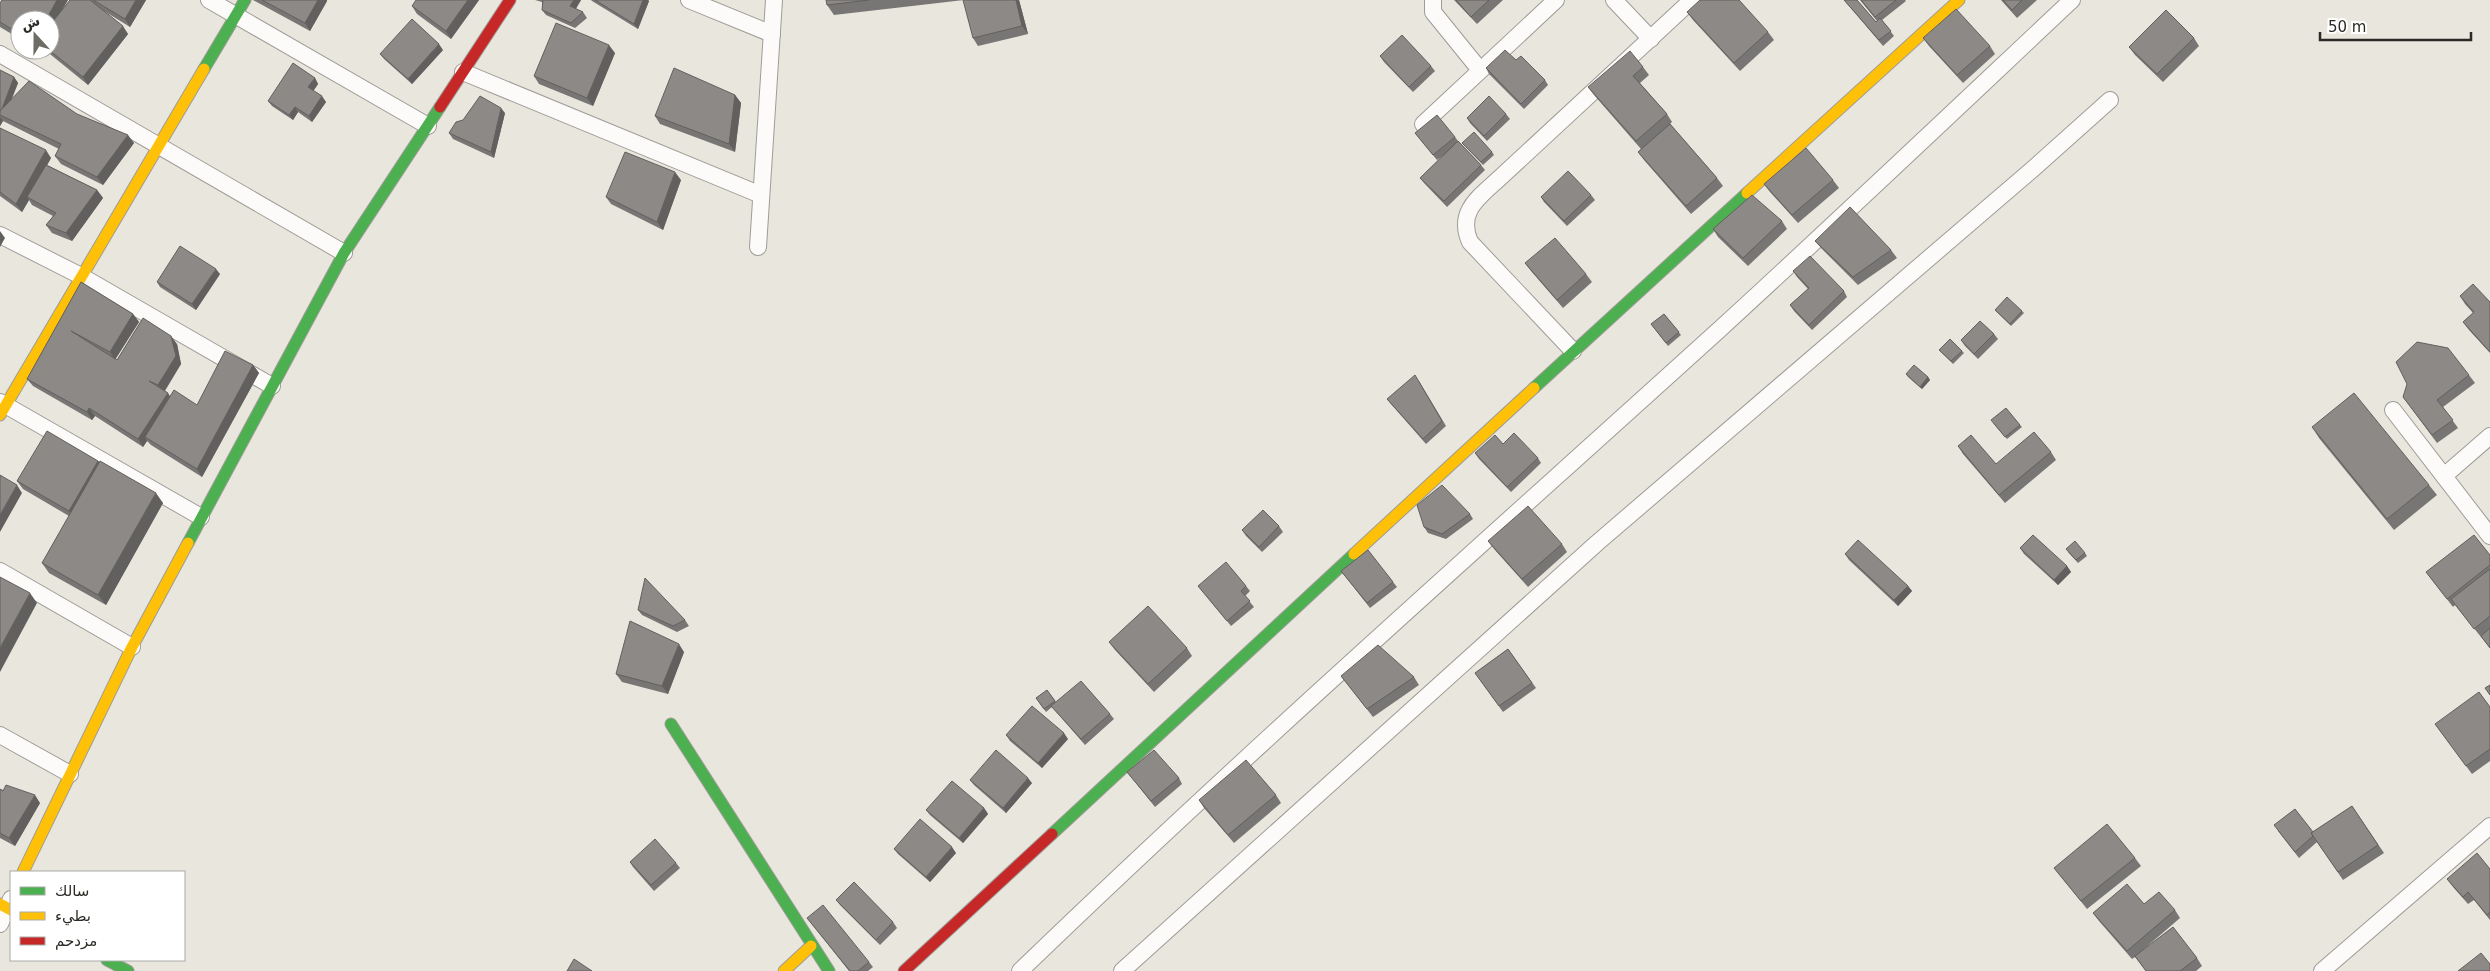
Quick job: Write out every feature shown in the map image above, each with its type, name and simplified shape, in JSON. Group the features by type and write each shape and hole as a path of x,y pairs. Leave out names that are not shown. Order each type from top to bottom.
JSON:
{"street":[{"path":"209,0 428,126"},
{"path":"201,517 2,408 245,0"},
{"path":"23,871 132,647 344,253 510,0"},
{"path":"689,0 772,34"},
{"path":"758,247 774,0"},
{"path":"1433,0 1433,12 1480,70"},
{"path":"1423,124 1556,0"},
{"path":"1614,0 1651,39"},
{"path":"1572,351 1470,242 1464,229 1466,217 1472,204 1692,0"},
{"path":"904,971 1572,351 1959,0"},
{"path":"1020,971 1152,844 1419,598 1721,327 2072,0"},
{"path":"0,54 159,144 344,253"},
{"path":"463,72 761,195"},
{"path":"1122,971 1597,543 2034,168 2110,100"},
{"path":"0,235 81,276 272,386"},
{"path":"2393,410 2490,536"},
{"path":"2444,476 2490,436"},
{"path":"0,571 132,647"},
{"path":"671,724 811,946 829,971"},
{"path":"0,735 70,774"},
{"path":"2332,968 2490,826"},
{"path":"0,924 7,905"},
{"path":"784,971 811,946"},
{"path":"109,961 128,971"}],"building":[{"path":"2,0 57,0 52,10 10,10 10,28 0,22 0,3"},
{"path":"70,0 90,0 123,26 83,77 60,59 60,12"},
{"path":"93,0 136,0 125,19"},
{"path":"262,0 318,0 305,23"},
{"path":"416,0 468,0 446,31 412,6"},
{"path":"543,0 574,0 570,6 583,12 571,23 542,10"},
{"path":"595,0 643,0 634,24"},
{"path":"826,0 869,0 827,5"},
{"path":"963,0 1016,0 1022,26 973,38"},
{"path":"1456,0 1489,0 1471,17"},
{"path":"1700,0 1739,0 1768,32 1734,63 1687,12"},
{"path":"1844,0 1857,0 1876,22 1880,18 1891,31 1879,40"},
{"path":"1861,0 1896,0 1875,17"},
{"path":"2003,0 2022,0 2012,10"},
{"path":"1956,9 1990,46 1957,75 1923,38"},
{"path":"2166,10 2194,38 2157,74 2129,47"},
{"path":"412,19 439,44 408,79 380,54"},
{"path":"556,23 609,45 587,98 534,76"},
{"path":"1402,35 1431,66 1409,87 1380,56"},
{"path":"1505,50 1516,60 1521,56 1545,80 1521,104 1486,68"},
{"path":"1630,51 1643,67 1633,76 1667,114 1636,141 1588,87"},
{"path":"293,63 315,78 308,87 322,96 309,116 295,107 289,115 268,101"},
{"path":"674,68 735,95 729,144 655,116"},
{"path":"0,70 14,77 0,111"},
{"path":"29,81 77,114 128,135 97,177 55,156 61,144 0,115 0,111"},
{"path":"480,96 501,108 491,152 449,133 456,122 463,120"},
{"path":"1489,96 1506,114 1484,136 1467,118"},
{"path":"1437,115 1455,137 1433,155 1415,133"},
{"path":"1670,124 1717,178 1686,206 1638,152"},
{"path":"0,128 46,150 16,204 0,192"},
{"path":"1474,132 1492,152 1481,162 1462,143"},
{"path":"1458,141 1481,165 1444,201 1420,178"},
{"path":"1806,148 1833,180 1792,215 1764,184"},
{"path":"625,152 675,172 657,222 606,197"},
{"path":"46,165 97,190 66,233 46,225 56,213 27,197"},
{"path":"1568,171 1591,195 1564,221 1541,197"},
{"path":"1752,195 1782,221 1743,258 1713,229"},
{"path":"1850,207 1891,250 1853,277 1815,241"},
{"path":"1555,238 1586,274 1557,300 1525,263"},
{"path":"180,246 216,269 192,304 157,282"},
{"path":"1810,256 1844,291 1809,325 1790,305 1809,288 1793,271"},
{"path":"81,282 133,314 110,352 71,331 117,360 143,318 171,336 176,356 158,385 149,381 168,393 138,439 89,408 87,412 27,379"},
{"path":"2473,284 2490,302 2490,352 2463,322 2474,312 2460,296"},
{"path":"2007,297 2022,311 2010,324 1995,310"},
{"path":"1664,314 1679,332 1666,343 1651,324"},
{"path":"1980,321 1994,334 1974,354 1961,340"},
{"path":"1950,339 1962,351 1951,361 1939,350"},
{"path":"2417,342 2448,348 2469,375 2437,400 2453,420 2432,435 2403,397 2407,384 2396,362"},
{"path":"225,351 253,365 197,469 145,437 174,390 197,405"},
{"path":"1914,365 1928,377 1920,387 1906,374"},
{"path":"1415,375 1442,421 1423,439 1387,399"},
{"path":"2354,393 2429,485 2387,519 2312,427"},
{"path":"2006,408 2020,425 2005,437 1991,420"},
{"path":"47,431 98,461 69,511 17,481"},
{"path":"2034,432 2051,452 1999,495 1958,446 1971,435 1996,464"},
{"path":"1514,433 1538,458 1507,487 1475,453 1495,435 1503,444"},
{"path":"100,461 156,493 98,595 42,563"},
{"path":"0,475 17,485 0,515"},
{"path":"1442,485 1470,514 1442,534 1424,527 1417,505"},
{"path":"1528,506 1562,544 1522,579 1488,541"},
{"path":"1263,510 1279,526 1259,547 1242,530"},
{"path":"2033,535 2067,566 2054,580 2020,548"},
{"path":"2474,535 2490,555 2490,565 2447,599 2426,572"},
{"path":"1858,540 1908,586 1894,600 1845,554"},
{"path":"2075,541 2085,553 2076,560 2066,549"},
{"path":"1368,550 1393,582 1367,603 1341,571"},
{"path":"1226,562 1246,586 1241,591 1250,601 1227,621 1198,586"},
{"path":"2490,569 2490,616 2474,629 2451,599"},
{"path":"0,577 30,593 0,648"},
{"path":"645,578 685,620 673,626 638,610"},
{"path":"1148,606 1187,648 1148,684 1109,642"},
{"path":"630,621 679,644 662,686 616,674"},
{"path":"2490,628 2490,648 2481,636"},
{"path":"1378,645 1414,677 1367,709 1341,676"},
{"path":"1508,649 1532,683 1499,706 1475,673"},
{"path":"1081,681 1110,714 1081,739 1051,706"},
{"path":"2490,685 2490,695 2485,688"},
{"path":"1047,690 1055,701 1044,709 1036,698"},
{"path":"2479,692 2490,707 2490,749 2466,766 2435,724"},
{"path":"1032,706 1064,733 1038,763 1006,735"},
{"path":"996,750 1028,778 1003,808 970,780"},
{"path":"1154,750 1179,778 1151,801 1127,772"},
{"path":"1246,760 1276,795 1228,835 1199,800"},
{"path":"952,781 984,808 959,838 926,810"},
{"path":"6,785 35,795 9,838 0,833 0,789 3,791"},
{"path":"2352,806 2378,845 2338,872 2311,833"},
{"path":"2295,809 2313,832 2311,833 2313,836 2295,852 2274,825"},
{"path":"920,819 952,847 926,877 894,849"},
{"path":"2107,824 2135,858 2081,901 2054,868"},
{"path":"655,839 676,863 651,885 630,862"},
{"path":"2477,853 2490,869 2490,912 2487,915 2468,892 2463,897 2447,879"},
{"path":"854,882 893,922 876,940 836,900"},
{"path":"2127,884 2144,904 2159,892 2175,910 2127,951 2093,913"},
{"path":"823,905 869,962 858,971 850,971 807,918"},
{"path":"2173,927 2197,958 2180,971 2146,971 2135,956"},
{"path":"2481,953 2490,964 2490,971 2458,971"},
{"path":"574,959 592,971 567,971"}],"traffic: fast":[{"path":"204,69 245,0"},
{"path":"188,543 344,253 440,107"},
{"path":"1534,388 1747,193"},
{"path":"1052,834 1354,554"},
{"path":"671,724 829,971"},
{"path":"109,961 128,971"}],"traffic: slow":[{"path":"1747,193 1959,0"},
{"path":"0,415 204,69"},
{"path":"1354,554 1534,388"},
{"path":"23,871 132,647 188,543"},
{"path":"0,904 10,909"},
{"path":"784,971 811,946"}],"traffic: jam":[{"path":"440,107 510,0"},
{"path":"904,971 1052,834"}]}
